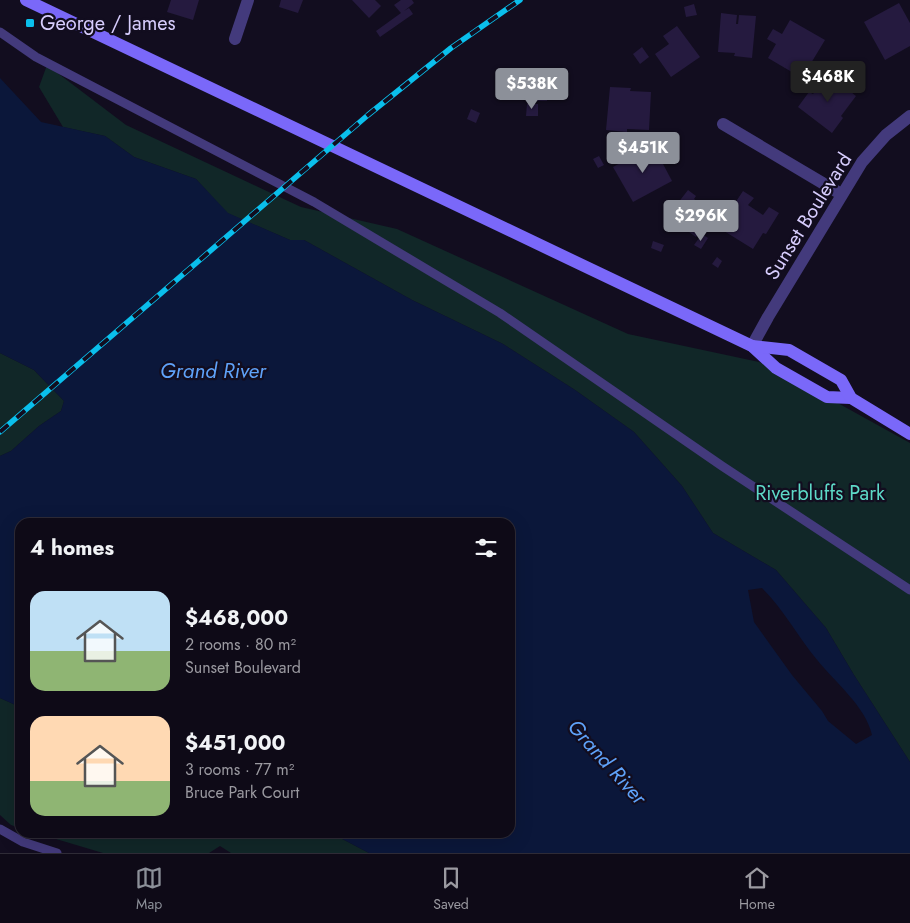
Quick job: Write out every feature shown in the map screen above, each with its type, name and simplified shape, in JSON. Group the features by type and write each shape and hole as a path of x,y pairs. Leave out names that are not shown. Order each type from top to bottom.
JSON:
{"main road":[{"path":"26,0 752,346 776,368 827,397 851,398 910,434"},
{"path":"752,346 789,350 841,380 851,398"}],"street":[{"path":"235,39 248,0"},
{"name":"Sunset Boulevard","path":"752,346 841,194 862,162 886,135 910,116"},
{"path":"723,124 841,194"}],"lane":[{"path":"0,32 36,57 314,202 500,313 722,466 910,590"},
{"path":"0,829 15,837"},
{"path":"16,838 57,853"}],"green space":[{"name":"Riverbluffs Park","path":"47,65 126,125 301,207 397,229 628,334 759,362 807,386 910,443 910,762 826,628 776,570 713,533 682,486 634,432 575,390 503,344 412,300 304,240 290,240 227,213 196,179 134,157 105,136 63,127 39,87"},
{"path":"0,353 34,370 64,401 61,411 39,426 11,451 0,456"},
{"path":"0,698 15,705 15,826 0,815"},
{"path":"53,838 340,838 369,853 231,853 220,846 209,853 103,853"}],"water":[{"name":"Grand River","path":"0,78 41,122 105,136 134,157 196,179 228,213 290,240 304,240 412,300 503,344 575,390 634,432 682,486 713,533 776,570 826,628 910,762 910,853 369,853 340,838 515,838 515,518 15,518 15,705 0,698 0,456 11,451 39,426 61,411 64,401 34,370 0,353","holes":["762,588 785,615 818,661 857,705 869,725 872,735 856,744 828,721 754,622 748,590"]}],"building":[{"path":"171,0 199,0 193,20 167,12"},
{"path":"281,0 303,0 298,13 279,7"},
{"path":"352,0 375,0 381,6 369,18"},
{"path":"401,0 412,0 414,3 404,11 409,8 413,14 380,37 376,31 401,13 394,5"},
{"path":"899,3 910,23 910,46 885,60 864,22"},
{"path":"694,4 697,15 686,17 684,7"},
{"path":"721,13 737,15 736,24 738,24 739,15 756,16 752,58 734,56 735,53 718,52"},
{"path":"790,20 825,40 802,78 768,58 776,44 767,39 773,29 782,34"},
{"path":"677,26 700,57 671,77 655,54 669,44 663,36"},
{"path":"642,47 649,57 640,64 633,54"},
{"path":"828,74 856,96 841,116 843,118 832,133 798,107 809,92 813,94"},
{"path":"538,87 548,87 547,101 537,101"},
{"path":"610,87 631,88 630,91 651,92 649,130 627,129 627,132 606,130"},
{"path":"527,104 538,104 538,116 526,116"},
{"path":"471,109 480,113 476,123 467,119"},
{"path":"653,145 672,181 633,202 613,167"},
{"path":"599,156 604,165 598,168 593,159"},
{"path":"688,190 696,196 694,199 714,214 696,237 678,224 674,230 664,221"},
{"path":"743,191 754,198 748,205 763,215 769,207 779,213 766,234 763,233 753,249 724,231 738,209 733,206"},
{"path":"702,234 708,238 701,249 694,245"},
{"path":"653,241 664,245 661,252 651,248"},
{"path":"717,257 722,261 718,268 712,264"}],"railway":[{"path":"0,432 368,115 451,48 520,0"}],"place":[{"name":"George / James","path":"30,23"}]}
